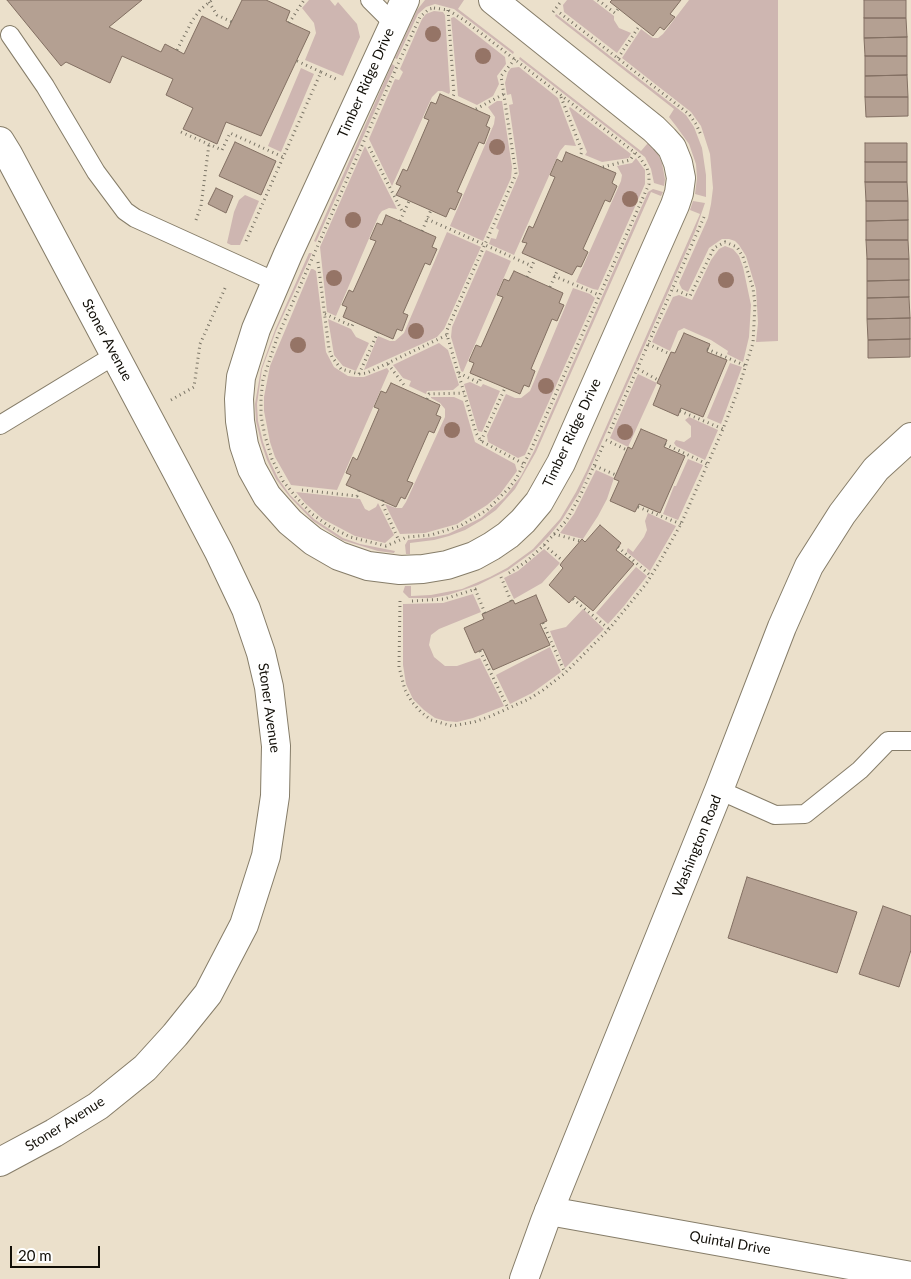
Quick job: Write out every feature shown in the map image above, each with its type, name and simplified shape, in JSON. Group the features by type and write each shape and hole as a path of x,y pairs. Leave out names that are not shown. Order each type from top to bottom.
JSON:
{"street":[{"name":"Timber Ridge Drive","path":"399,12 256,329 241,377 240,421 244,445 252,469 267,496 290,522 313,541 339,556 368,566 400,570 447,565 474,556 492,546 523,521 538,502 561,463 676,204 679,193 681,178 678,163 672,148 654,129 493,0"},
{"name":"Stoner Avenue","path":"0,141 219,552 246,609 261,652 269,687 276,746 275,796 266,856 244,925 208,994 145,1068 98,1106 54,1134 0,1162"},
{"name":"Washington Road","path":"524,1279 549,1211 719,790 782,626 809,566 842,514 876,469 911,438"},
{"name":"Quintal Drive","path":"549,1211 911,1276"}],"lane":[{"path":"370,0 399,12"},
{"path":"10,35 45,86 96,172 125,210 135,218 276,282"},
{"path":"0,425 114,355"},
{"path":"719,790 775,815 805,814 860,770 888,741 911,742"}],"path":[{"path":"290,23 304,0"},
{"path":"551,14 562,0"},
{"path":"598,0 615,13 618,9"},
{"path":"177,50 192,21 210,1 217,14 232,22"},
{"path":"428,9 448,10 464,20 635,153 647,168 649,175 648,184 524,464 509,488 487,510 475,518 447,531 407,537 386,546 350,537 329,526 312,514 289,489 272,459 261,416 261,397 263,380 269,359 316,248 420,17 428,9"},
{"path":"448,10 454,94 452,99"},
{"path":"618,58 640,26"},
{"path":"518,54 501,76 516,174 447,330 447,336 476,433 481,442 524,464"},
{"path":"297,60 343,82"},
{"path":"244,246 321,72"},
{"path":"476,110 504,94"},
{"path":"561,96 582,151 580,157"},
{"path":"181,132 222,150 230,133 283,157"},
{"path":"365,139 403,213"},
{"path":"201,206 209,144"},
{"path":"603,168 603,166 630,160 635,153"},
{"path":"400,221 409,201"},
{"path":"422,231 431,210"},
{"path":"427,220 532,266"},
{"path":"255,221 260,223"},
{"path":"400,601 398,649 404,690 421,712 431,720 452,726 474,722 536,694 566,673 609,628 651,576 680,524 723,429 753,343 755,304 748,271 737,247 726,242 714,248 690,296 673,289"},
{"path":"311,246 316,248"},
{"path":"316,248 329,349 332,357 341,369 359,374 367,373 447,336"},
{"path":"527,276 535,259"},
{"path":"550,287 558,269"},
{"path":"554,276 599,295"},
{"path":"168,401 194,388 200,344 228,280"},
{"path":"324,313 352,326 354,322"},
{"path":"359,374 378,332"},
{"path":"648,344 670,354"},
{"path":"708,349 746,366"},
{"path":"388,364 404,384 402,388"},
{"path":"638,369 658,380"},
{"path":"458,373 479,383 481,377"},
{"path":"481,442 505,388"},
{"path":"427,399 429,394 464,393"},
{"path":"680,411 723,429"},
{"path":"606,440 627,450"},
{"path":"665,444 707,464"},
{"path":"595,466 616,475"},
{"path":"289,489 357,496 359,490"},
{"path":"383,500 382,503 399,541 400,548"},
{"path":"638,507 680,524"},
{"path":"554,534 580,541"},
{"path":"544,545 563,561"},
{"path":"618,547 651,576"},
{"path":"501,577 511,601"},
{"path":"475,589 486,613"},
{"path":"573,599 609,628"},
{"path":"543,623 566,673"},
{"path":"480,651 508,708"}],"shaded area":[{"path":"309,0 330,0 335,6 338,2 357,24 360,37 343,76 305,60 316,33 314,23 302,8"},
{"path":"425,0 464,0 458,9 514,52 513,54 454,9 435,4 426,7 418,14 397,59 395,58 417,10"},
{"path":"567,0 593,0 614,16 614,20 619,28 631,33 617,53 564,12 563,5"},
{"path":"689,0 778,0 778,341 756,342 758,323 756,289 746,256 735,241 722,239 709,248 688,292 682,289 679,283 708,218 713,188 710,154 701,126 691,112 622,58 641,29 653,38 658,38"},
{"path":"434,11 443,12 445,15 450,92 449,94 438,91 432,97 392,186 369,139 395,79 399,80 403,72 400,69 422,19 426,14"},
{"path":"556,14 686,115 694,127 702,148 706,175 706,197 695,194 696,164 689,144 669,117 674,109 555,16"},
{"path":"454,17 505,57 506,64 497,76 499,84 493,96 477,105 458,96 451,18"},
{"path":"520,57 641,151 648,143 651,145 662,163 665,179 664,186 654,183 651,169 645,157 519,59"},
{"path":"392,64 395,66 316,242 314,241"},
{"path":"519,67 558,98 576,146 565,145 560,151 514,255 489,244 491,238 496,239 499,230 496,228 519,174 509,105 513,104 511,94 507,95 505,83 511,68"},
{"path":"301,68 314,74 281,152 268,146"},
{"path":"497,101 502,101 512,167 511,178 483,241 450,226 494,124 495,117 488,107"},
{"path":"570,107 631,154 629,158 602,162 585,155 587,152"},
{"path":"365,146 397,209 389,208 382,211 379,215 336,316 327,312 320,247"},
{"path":"636,158 645,170 645,184 598,290 593,289 576,282 621,181 622,175 617,166 632,163"},
{"path":"653,189 663,192 661,196 651,192 536,452 515,489 496,510 482,520 465,530 449,536 410,543 410,554 406,554 405,545 408,540 448,534 481,518 504,498 521,476 534,451 648,192"},
{"path":"245,195 259,201 240,245 231,245 227,243 234,212 239,200"},
{"path":"693,201 705,203 695,232 579,493 562,520 534,551 508,570 478,585 448,595 431,598 409,598 403,592 405,586 411,586 411,596 431,595 462,589 490,577 507,568 533,549 560,519 587,470 700,214 690,210"},
{"path":"447,232 481,247 444,329 437,337 364,370 378,336 395,341 404,333"},
{"path":"725,246 733,249 739,256 751,305 749,337 743,362 727,354 728,351 711,340 684,328 678,331 670,351 652,342 673,297 679,295 692,300 711,260 719,249"},
{"path":"486,250 511,261 463,372 461,371 451,337 452,327"},
{"path":"309,253 312,253 276,331 262,369 257,404 258,421 263,442 278,478 290,495 314,519 343,538 360,544 395,551 394,553 378,551 342,540 313,521 289,496 276,479 261,442 256,421 255,404 261,369 275,330"},
{"path":"311,269 316,271 326,352 334,367 348,376 356,377 364,377 387,368 389,371 337,490 291,485 275,457 264,411 264,397 270,366"},
{"path":"573,288 590,294 595,298 525,455 518,458 488,442 487,435 506,394 515,398 521,398 530,391"},
{"path":"328,319 351,329 356,337 369,343 356,371 343,366 334,355"},
{"path":"439,343 448,350 459,385 453,390 427,391 426,394 409,386 411,381 403,378 393,365"},
{"path":"730,363 742,367 721,424 707,418"},
{"path":"638,374 657,383 628,447 610,438"},
{"path":"470,382 481,387 483,384 500,391 482,432 478,431 464,384"},
{"path":"431,397 454,397 463,401 475,442 515,464 517,471 500,494 487,505 457,524 425,533 400,534 385,504 402,508 445,417 445,409"},
{"path":"689,417 718,430 705,460 676,446 674,443 676,440 684,442 691,437 691,426 685,420"},
{"path":"688,459 703,465 678,520 663,514 674,486 676,486"},
{"path":"596,470 614,478 607,499 598,516 583,539 560,533 574,514"},
{"path":"296,492 360,499 365,509 369,511 376,507 378,503 394,535 385,543 355,536 323,519"},
{"path":"648,513 676,526 650,571 627,552 628,548 633,552 644,537 647,530 645,521"},
{"path":"544,549 560,563 542,583 514,599 504,578 518,571"},
{"path":"636,567 647,576 608,624 596,613"},
{"path":"473,594 481,612 439,629 431,635 429,645 434,657 445,666 457,666 480,658 504,706 473,718 457,722 446,721 435,718 424,710 413,699 406,684 403,665 403,604 443,603"},
{"path":"583,609 604,629 565,668 550,631 566,627"},
{"path":"550,647 561,672 532,693 510,704 496,675"}],"building":[{"path":"7,0 142,0 109,27 161,52 165,44 184,54 202,16 228,29 242,0 266,0 290,11 286,21 310,32 261,136 226,122 217,144 183,129 193,108 166,95 173,79 122,56 110,83 66,62 61,66"},
{"path":"612,0 681,0 670,14 675,17 664,30 660,27 653,36 610,2"},
{"path":"864,0 906,0 906,18 864,18"},
{"path":"864,18 906,18 907,37 864,38"},
{"path":"907,37 907,56 865,56 864,38"},
{"path":"865,56 907,56 907,75 865,76"},
{"path":"907,75 908,97 865,97 865,76"},
{"path":"440,94 490,116 486,126 490,128 484,144 479,142 457,192 462,194 455,210 450,208 446,217 396,195 401,186 396,184 403,169 407,171 429,120 424,118 431,102 436,104"},
{"path":"865,97 908,97 908,116 866,117"},
{"path":"235,142 276,161 261,195 219,176"},
{"path":"865,143 907,143 907,162 865,162"},
{"path":"566,152 616,173 612,183 617,186 610,202 605,200 583,249 588,252 581,267 577,266 572,275 522,253 527,243 522,242 529,226 533,228 555,177 550,175 557,159 562,162"},
{"path":"865,162 907,162 907,182 865,182"},
{"path":"865,182 907,182 908,201 866,201"},
{"path":"216,188 233,196 226,213 208,204"},
{"path":"866,201 908,201 908,220 866,221"},
{"path":"386,215 436,237 432,247 437,249 430,265 425,263 403,313 408,315 402,331 397,329 393,339 343,317 347,307 342,305 349,290 353,292 376,241 370,239 377,223 382,225"},
{"path":"908,220 908,240 866,240 866,221"},
{"path":"866,240 908,240 909,259 867,259"},
{"path":"867,259 909,259 909,280 867,281"},
{"path":"514,271 563,293 559,303 564,305 557,321 552,319 531,369 535,371 529,387 524,385 520,394 470,373 474,363 469,361 476,345 481,347 503,297 497,295 504,279 509,281"},
{"path":"909,280 909,297 867,298 867,281"},
{"path":"909,297 910,318 867,319 867,298"},
{"path":"910,318 910,339 868,340 867,319"},
{"path":"684,333 710,344 707,352 727,360 703,417 681,408 678,416 653,405 661,385 657,383 671,352 675,353"},
{"path":"910,339 910,357 868,358 868,340"},
{"path":"391,383 440,405 436,415 441,417 434,433 429,431 407,481 413,483 405,499 401,497 396,507 346,485 351,475 346,473 353,457 357,460 379,409 374,407 381,391 386,393"},
{"path":"641,429 667,440 664,447 685,456 660,513 639,504 635,512 610,501 619,481 614,479 628,447 632,449"},
{"path":"600,525 621,543 616,550 634,564 593,611 575,596 569,603 549,585 563,568 560,565 563,561 582,539 585,542"},
{"path":"536,595 547,621 540,624 550,645 493,670 483,649 475,653 464,628 484,619 482,614 513,600 515,604"},
{"path":"747,877 857,912 837,973 728,938"},
{"path":"883,906 911,916 911,950 899,987 859,974"}]}
